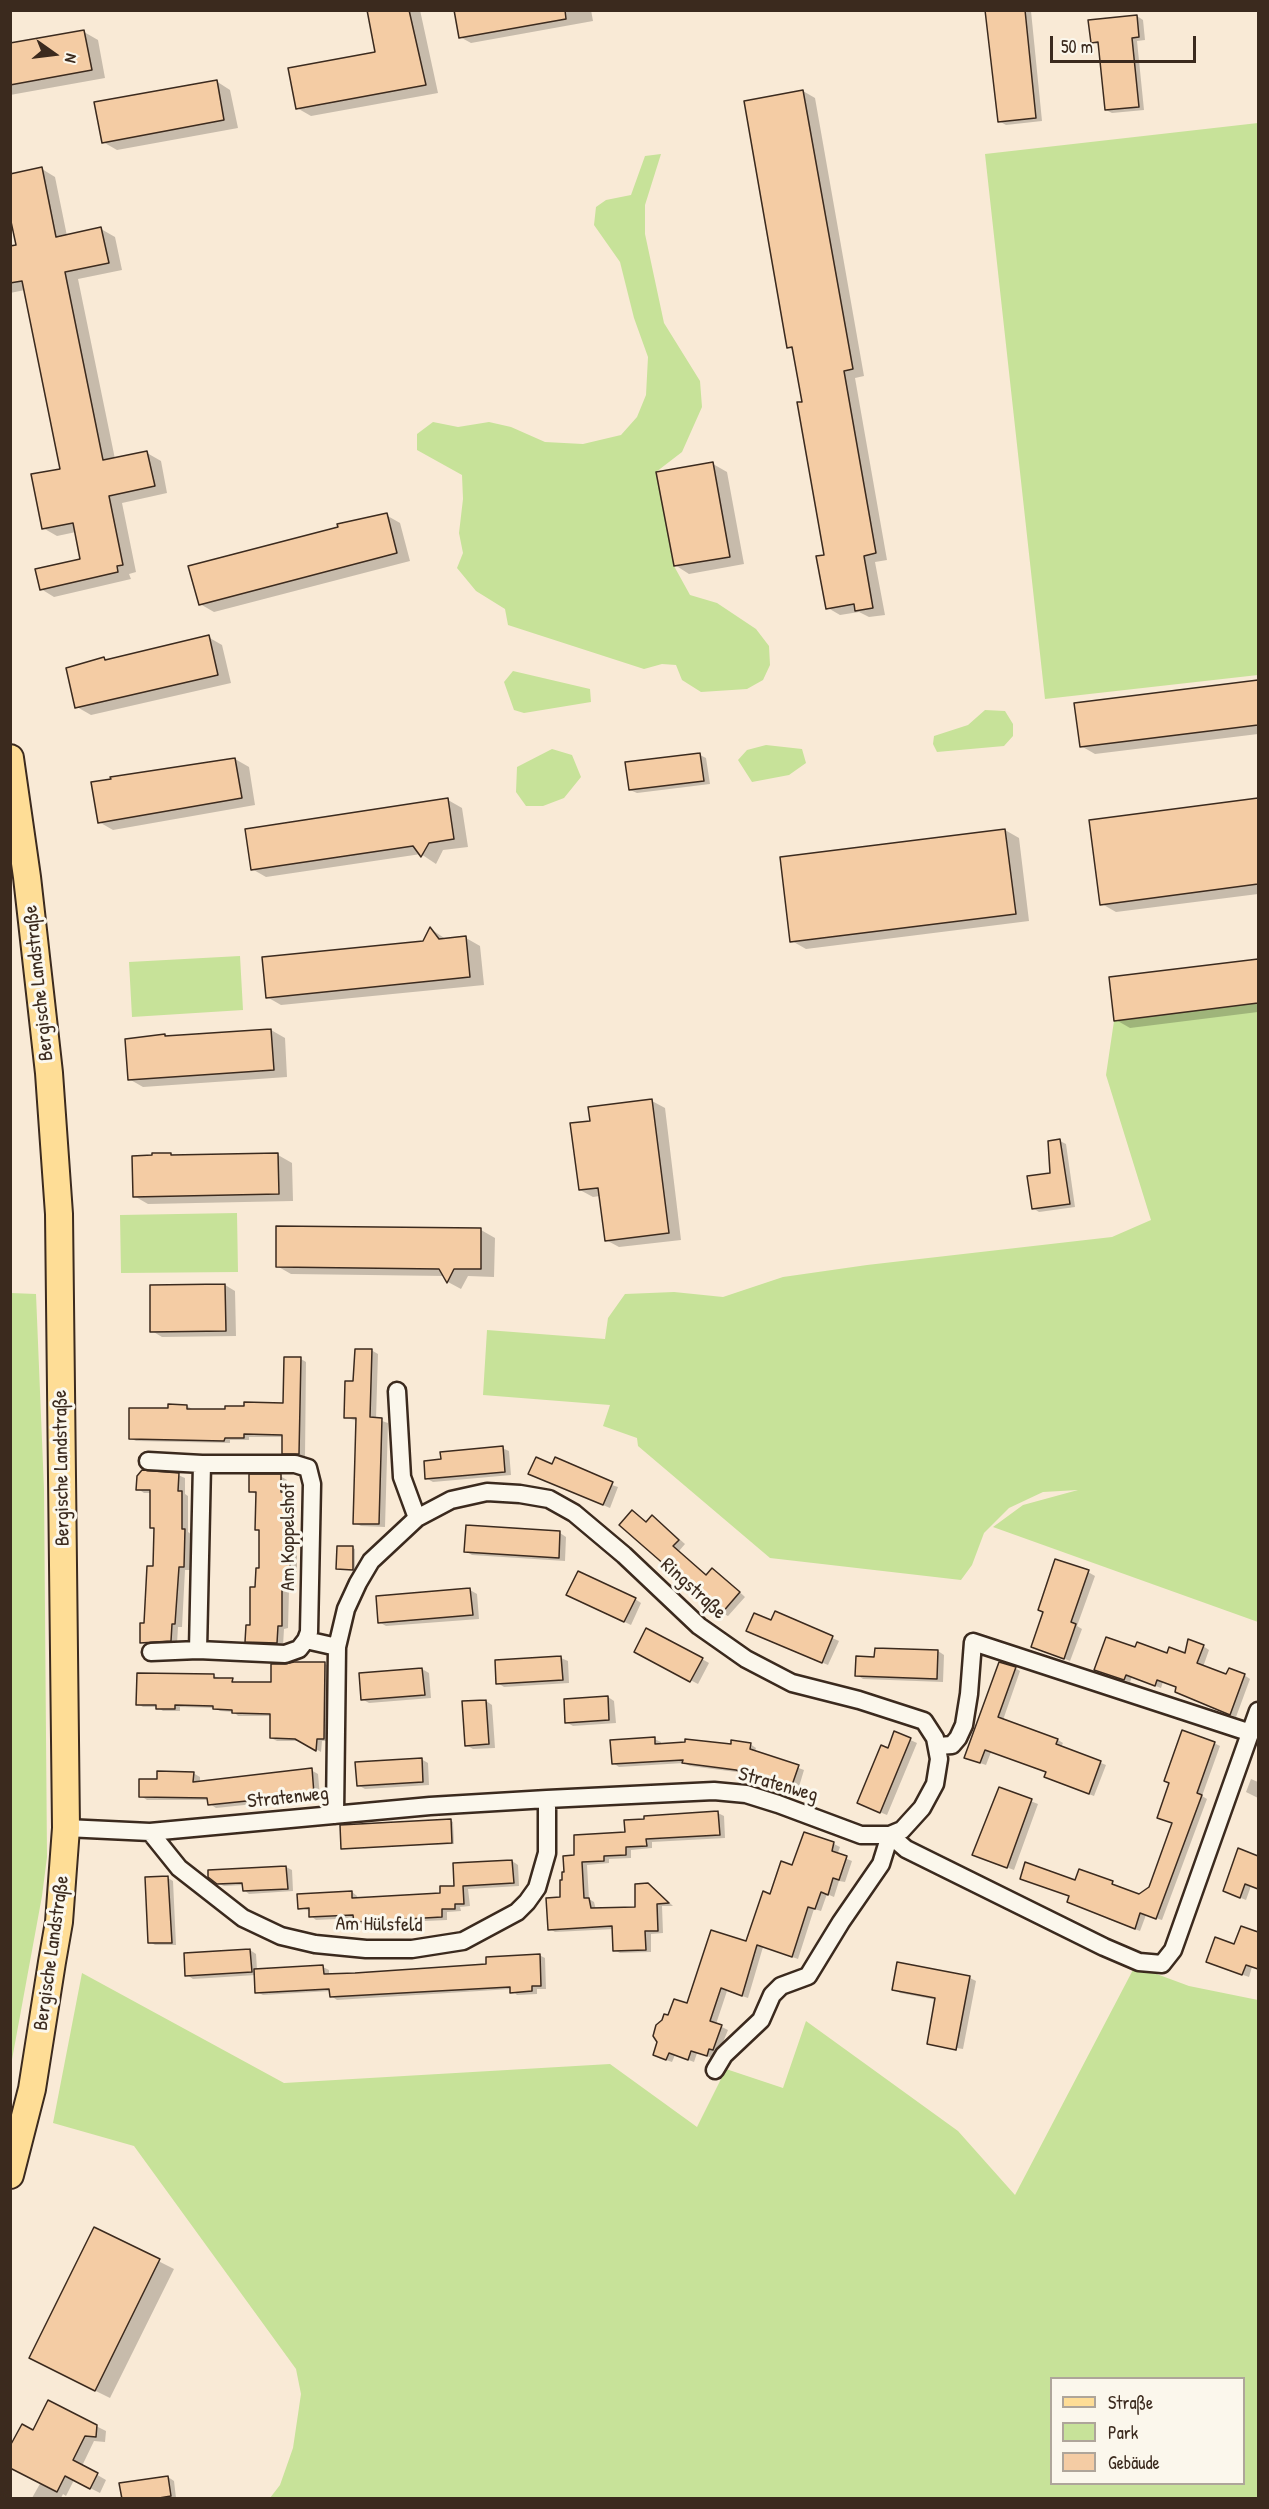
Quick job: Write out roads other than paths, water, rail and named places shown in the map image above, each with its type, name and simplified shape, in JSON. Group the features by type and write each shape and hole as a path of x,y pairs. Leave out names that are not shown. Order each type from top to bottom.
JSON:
{"main road":[{"name":"Bergische Landstraße","path":"10,758 26,866 47,1050 59,1214 66,1828 62,1887 32,2089 23,2133 10,2175"}],"street":[{"path":"397,1391 402,1477 417,1518"},
{"name":"Am Koppelshof","path":"147,1461 202,1464 295,1464 308,1468 312,1485 309,1632 306,1640"},
{"path":"198,1650 202,1464"},
{"name":"Ringstraße","path":"335,1815 337,1647 346,1609 371,1561 395,1536 417,1518 451,1500 487,1492 549,1499 592,1526 699,1626 746,1659 792,1683 859,1700 924,1721 932,1729 938,1746"},
{"path":"151,1652 198,1650 285,1654 299,1649 306,1640 337,1647"},
{"path":"890,1835 902,1830 910,1822 935,1784 938,1773 938,1746 952,1745 964,1725 973,1642 1251,1733"},
{"path":"890,1835 906,1849 1104,1947 1139,1962 1162,1964 1173,1950 1258,1711"},
{"name":"Stratenweg","path":"66,1828 150,1832 546,1799 714,1791 763,1798 861,1835 890,1835"},
{"name":"Am Hülsfeld","path":"150,1832 179,1868 243,1918 272,1932 315,1944 366,1949 412,1949 463,1941 517,1912 527,1902 537,1888 547,1853 546,1799"},
{"path":"715,2070 724,2055 761,2020 772,1995 781,1986 808,1976 841,1922 881,1864 890,1835"}]}
